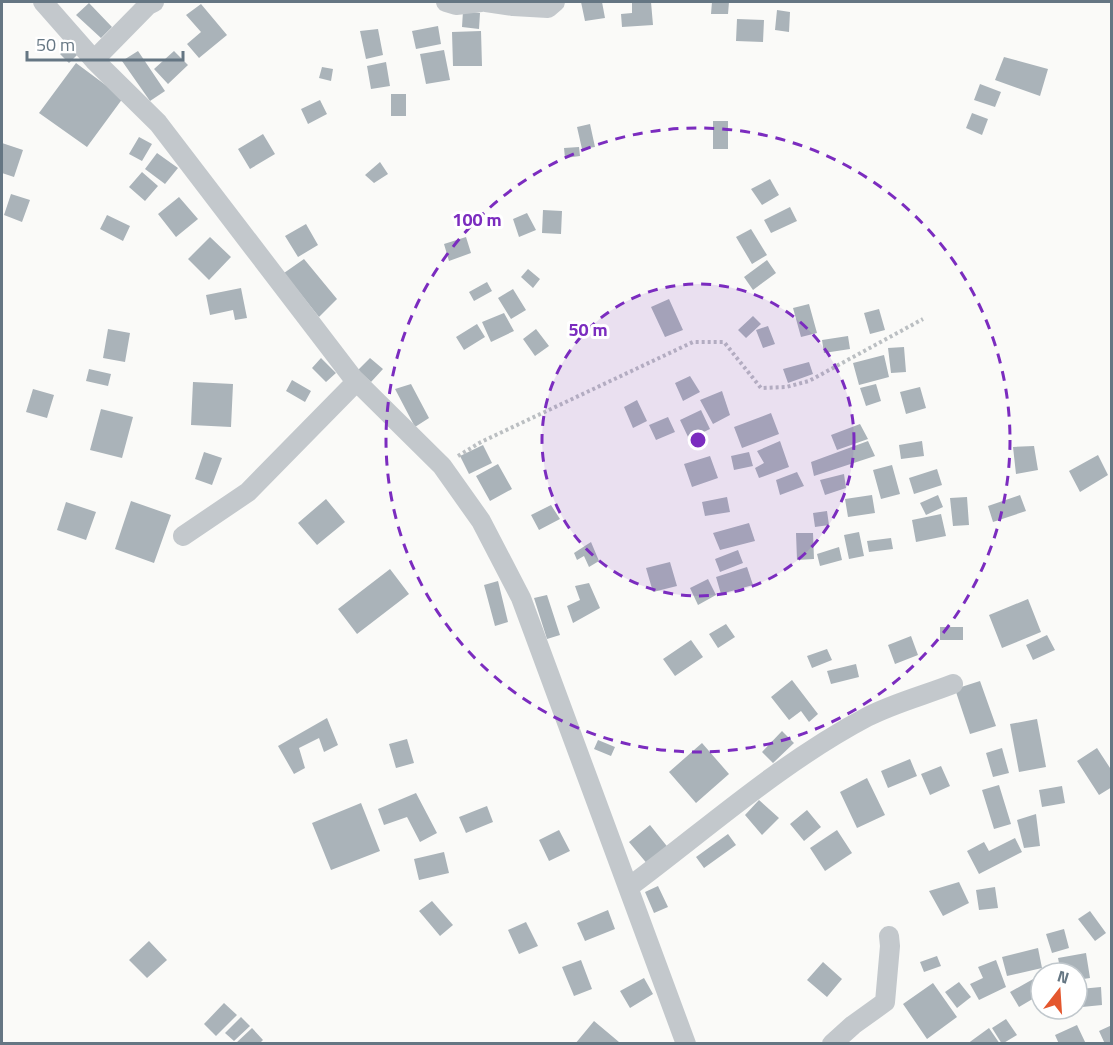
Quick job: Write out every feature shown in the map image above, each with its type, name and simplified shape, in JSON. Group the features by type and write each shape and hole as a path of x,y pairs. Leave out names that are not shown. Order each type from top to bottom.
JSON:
{"street":[{"path":"43,2 94,60 158,123 356,382 442,466 481,521 521,598 686,1044"},
{"path":"94,60 154,2"},
{"path":"446,2 456,5 481,2"},
{"path":"486,2 548,8 555,2"},
{"path":"183,536 248,492 356,382"},
{"path":"628,888 784,768 868,717 953,684"},
{"path":"832,1044 853,1025 885,1002 889,936"}],"path":[{"path":"442,466 481,442 693,342 724,342 761,388 786,387 809,381 923,319"}],"building":[{"path":"581,2 602,2 605,18 585,21"},
{"path":"632,2 651,2 653,25 622,27 621,14 632,13"},
{"path":"712,2 729,2 728,14 711,14"},
{"path":"89,3 112,27 101,38 76,15"},
{"path":"201,4 227,35 199,58 187,44 201,32 186,15"},
{"path":"777,10 790,12 789,32 775,30"},
{"path":"463,11 480,13 479,29 462,27"},
{"path":"737,19 764,20 763,42 736,41"},
{"path":"438,26 441,44 416,49 412,31"},
{"path":"378,29 383,55 366,59 360,31"},
{"path":"481,31 482,66 453,66 452,32"},
{"path":"70,44 79,53 69,63 60,54"},
{"path":"444,50 450,80 426,84 420,54"},
{"path":"138,51 165,91 150,101 122,61"},
{"path":"174,51 188,65 168,84 154,69"},
{"path":"1004,57 1048,69 1040,96 995,80"},
{"path":"386,62 390,86 371,89 367,66"},
{"path":"76,63 123,98 87,147 39,113"},
{"path":"322,67 333,69 331,81 319,78"},
{"path":"980,84 1001,92 995,107 974,100"},
{"path":"391,94 406,94 406,116 391,116"},
{"path":"320,100 327,114 308,124 301,109"},
{"path":"972,113 988,119 982,135 966,128"},
{"path":"713,121 728,121 728,149 713,149"},
{"path":"590,124 595,147 582,149 577,127"},
{"path":"263,134 275,154 250,169 238,149"},
{"path":"139,137 152,144 142,161 129,154"},
{"path":"2,143 23,150 14,177 2,173"},
{"path":"579,147 580,156 565,158 564,148"},
{"path":"157,153 178,168 165,184 145,169"},
{"path":"380,162 388,174 374,183 365,175"},
{"path":"142,172 158,186 145,201 129,187"},
{"path":"770,179 779,195 762,205 751,189"},
{"path":"11,194 30,200 22,222 4,215"},
{"path":"179,197 198,219 176,237 158,214"},
{"path":"790,207 797,221 771,233 764,220"},
{"path":"543,210 562,211 561,234 542,233"},
{"path":"527,213 536,230 519,237 513,219"},
{"path":"107,215 130,226 123,241 100,229"},
{"path":"306,224 318,245 298,257 285,236"},
{"path":"751,229 767,255 752,264 736,237"},
{"path":"210,237 231,257 209,280 188,259"},
{"path":"466,237 471,253 449,261 444,244"},
{"path":"304,259 337,299 319,317 284,273"},
{"path":"767,260 776,273 753,290 744,277"},
{"path":"528,269 540,279 533,288 521,277"},
{"path":"487,282 492,291 474,301 469,292"},
{"path":"241,288 247,318 235,320 233,310 210,315 206,295"},
{"path":"513,289 526,310 511,319 498,298"},
{"path":"669,299 683,330 665,337 651,307"},
{"path":"809,304 817,333 801,337 793,308"},
{"path":"879,309 885,330 870,334 864,313"},
{"path":"504,313 514,331 491,342 482,322"},
{"path":"753,316 761,324 746,338 738,330"},
{"path":"477,324 485,337 464,350 456,337"},
{"path":"768,326 775,344 763,348 756,330"},
{"path":"108,329 130,333 125,362 103,358"},
{"path":"536,329 549,346 535,356 523,339"},
{"path":"848,336 850,349 824,353 822,340"},
{"path":"904,347 906,372 891,373 888,348"},
{"path":"884,355 889,377 859,385 853,363"},
{"path":"321,358 336,373 326,382 312,368"},
{"path":"370,358 383,369 371,382 358,370"},
{"path":"809,362 813,374 788,383 783,369"},
{"path":"89,369 111,374 108,386 86,381"},
{"path":"690,376 700,392 683,401 675,383"},
{"path":"292,380 311,391 305,402 286,391"},
{"path":"193,382 233,384 231,427 191,425"},
{"path":"411,384 429,418 415,427 395,389"},
{"path":"876,384 881,401 866,406 860,388"},
{"path":"920,387 926,408 906,414 900,392"},
{"path":"33,389 54,395 47,418 26,412"},
{"path":"722,391 730,415 713,424 700,400"},
{"path":"637,400 647,421 633,428 624,407"},
{"path":"101,409 133,417 122,458 90,450"},
{"path":"701,410 710,429 689,439 680,420"},
{"path":"771,413 779,434 742,448 734,427"},
{"path":"668,417 675,432 656,440 649,425"},
{"path":"860,424 868,439 837,450 831,435"},
{"path":"780,441 789,467 759,478 755,468 764,463 757,451"},
{"path":"868,441 875,456 814,476 811,462"},
{"path":"922,441 924,456 901,459 899,445"},
{"path":"483,445 492,463 469,474 460,456"},
{"path":"1034,446 1038,470 1016,474 1013,447"},
{"path":"204,452 222,458 212,485 195,479"},
{"path":"749,452 753,466 734,470 731,456"},
{"path":"1098,455 1108,475 1080,492 1069,471"},
{"path":"710,456 718,478 692,487 684,464"},
{"path":"498,464 512,489 490,501 476,476"},
{"path":"892,465 900,494 881,499 873,470"},
{"path":"937,469 942,485 914,494 909,478"},
{"path":"797,472 804,486 780,495 776,480"},
{"path":"844,474 846,488 825,495 820,480"},
{"path":"872,495 875,513 848,517 845,499"},
{"path":"938,495 943,507 926,515 920,503"},
{"path":"1020,495 1026,511 993,522 988,506"},
{"path":"727,497 730,512 705,516 702,502"},
{"path":"967,497 969,525 953,526 950,498"},
{"path":"326,499 345,522 317,545 298,523"},
{"path":"131,501 171,515 154,563 115,549"},
{"path":"66,502 96,512 86,540 57,530"},
{"path":"551,505 560,519 539,530 531,515"},
{"path":"827,511 829,525 815,527 813,513"},
{"path":"941,514 946,536 916,542 912,520"},
{"path":"749,523 755,541 720,550 713,533"},
{"path":"859,532 864,556 849,559 844,535"},
{"path":"796,533 813,533 814,559 797,560"},
{"path":"891,538 893,549 869,552 867,541"},
{"path":"591,542 599,561 589,567 584,556 577,560 574,553"},
{"path":"839,547 842,560 820,566 817,554"},
{"path":"738,550 743,563 720,572 715,559"},
{"path":"670,562 677,586 653,592 646,568"},
{"path":"747,567 753,585 721,594 716,577"},
{"path":"390,569 409,594 357,634 338,609"},
{"path":"708,579 716,595 698,605 690,588"},
{"path":"498,581 508,622 495,626 484,585"},
{"path":"589,583 600,608 573,623 567,606 580,600 575,586"},
{"path":"547,595 560,635 547,639 534,598"},
{"path":"1028,599 1041,632 1002,648 989,615"},
{"path":"726,624 735,637 718,648 709,634"},
{"path":"940,627 963,627 963,640 940,640"},
{"path":"1047,635 1055,650 1033,660 1026,645"},
{"path":"911,636 918,655 895,664 888,645"},
{"path":"691,640 703,657 675,676 663,659"},
{"path":"827,649 832,660 812,668 807,656"},
{"path":"856,664 859,677 831,684 827,671"},
{"path":"792,680 818,714 809,722 801,711 789,720 771,697"},
{"path":"980,681 996,726 970,734 955,689"},
{"path":"327,718 338,745 324,752 319,738 299,748 305,768 294,774 278,746"},
{"path":"1037,719 1046,767 1019,772 1010,724"},
{"path":"782,731 794,743 773,763 762,752"},
{"path":"407,739 414,763 396,768 389,744"},
{"path":"598,740 615,747 611,756 594,749"},
{"path":"702,743 729,774 696,803 669,772"},
{"path":"1002,748 1009,773 993,777 986,753"},
{"path":"1097,748 1112,771 1112,787 1099,795 1077,761"},
{"path":"910,759 917,776 888,788 881,771"},
{"path":"941,766 950,786 930,795 921,774"},
{"path":"867,778 885,815 857,828 840,792"},
{"path":"999,785 1011,824 994,829 982,790"},
{"path":"1062,786 1065,803 1042,807 1039,790"},
{"path":"416,793 437,833 420,842 407,817 384,825 378,809"},
{"path":"759,800 779,818 762,835 745,815"},
{"path":"361,803 380,851 331,870 312,823"},
{"path":"487,806 493,822 466,833 459,817"},
{"path":"807,810 821,827 804,841 790,824"},
{"path":"1036,814 1040,846 1024,848 1017,820"},
{"path":"650,825 670,850 649,866 629,842"},
{"path":"559,830 570,851 549,861 539,840"},
{"path":"837,830 852,853 825,871 810,848"},
{"path":"728,834 736,845 704,868 696,857"},
{"path":"1015,838 1022,852 979,874 967,851 984,842 989,851"},
{"path":"444,852 449,873 419,880 414,859"},
{"path":"959,882 969,903 943,916 929,891"},
{"path":"658,886 668,907 654,913 645,892"},
{"path":"995,887 998,908 979,910 976,890"},
{"path":"432,901 453,925 440,936 419,911"},
{"path":"608,910 615,929 585,941 577,923"},
{"path":"1090,911 1106,933 1095,941 1078,919"},
{"path":"526,922 538,946 519,954 508,930"},
{"path":"1064,929 1069,948 1052,953 1046,934"},
{"path":"149,941 167,960 147,978 129,960"},
{"path":"1038,948 1041,961 1029,961 1029,971 1007,976 1002,957"},
{"path":"1086,953 1087,961 1059,961 1058,958"},
{"path":"937,956 941,966 924,972 920,962"},
{"path":"581,960 592,989 574,996 562,967"},
{"path":"996,960 1006,987 979,1000 970,984 983,978 978,967"},
{"path":"823,962 842,979 827,997 807,980"},
{"path":"644,978 653,994 630,1008 620,991"},
{"path":"1029,981 1029,1001 1019,1007 1010,992"},
{"path":"959,982 971,997 957,1008 945,992"},
{"path":"933,983 957,1017 927,1039 903,1004"},
{"path":"1101,987 1102,1005 1089,1006 1089,988"},
{"path":"224,1003 237,1015 216,1036 204,1024"},
{"path":"241,1017 250,1026 234,1041 225,1033"},
{"path":"1006,1019 1017,1035 1002,1044 992,1028"},
{"path":"594,1021 619,1042 618,1044 575,1044"},
{"path":"1077,1025 1086,1044 1059,1044 1055,1035"},
{"path":"1112,1025 1112,1044 1105,1044 1099,1031"},
{"path":"252,1028 263,1040 259,1044 235,1044"},
{"path":"989,1028 1000,1044 967,1044"}]}
